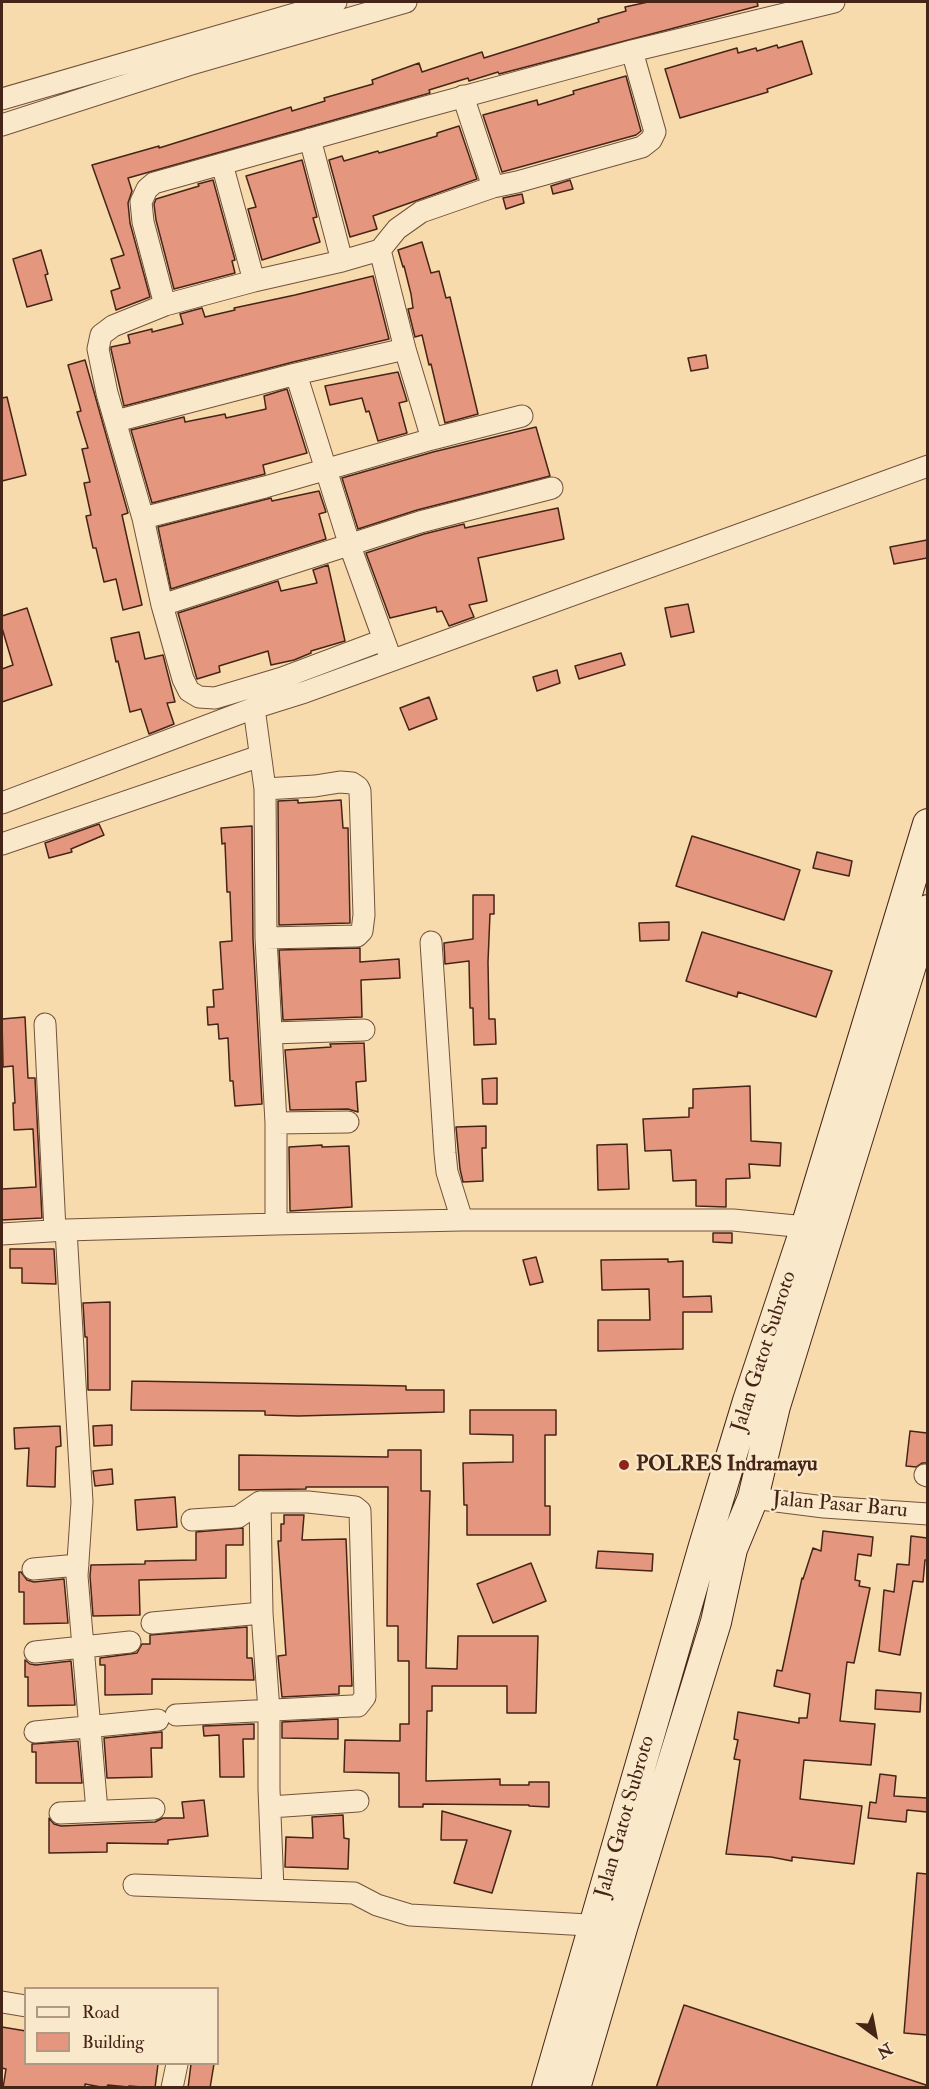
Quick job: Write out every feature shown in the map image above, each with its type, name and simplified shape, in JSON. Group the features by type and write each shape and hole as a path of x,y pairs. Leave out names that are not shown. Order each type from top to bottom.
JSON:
{"street":[{"path":"2,99 336,2"},
{"path":"2,125 188,64 406,2"},
{"path":"165,306 143,222 141,202 154,183 632,51 834,2"},
{"path":"383,640 282,678 215,698 199,697 189,691 183,679 162,605 143,518 99,359 101,335 113,326 165,306 380,250 397,228 421,212 493,187 642,147 647,144 655,132 632,51"},
{"path":"463,96 493,187"},
{"path":"310,139 342,261"},
{"path":"222,164 254,281"},
{"path":"380,250 405,349 432,439"},
{"path":"116,421 296,374 405,349"},
{"path":"296,374 350,546 391,660"},
{"path":"143,518 522,416"},
{"path":"2,803 927,466"},
{"path":"162,605 420,522 552,488"},
{"path":"254,711 265,789 266,938 276,1123 276,1224"},
{"path":"2,844 259,752"},
{"path":"265,789 340,782 358,786 364,915 362,931 357,936 266,938"},
{"name":"Jalan Gatot Subroto","path":"575,2088 608,1926 745,1413 806,1227 927,824"},
{"name":"Jalan Gatot Subroto","path":"547,2088 608,1926 716,1622 732,1549 753,1498 775,1406 927,910"},
{"path":"431,942 447,1172 462,1220"},
{"path":"45,1024 82,1502 78,1565 97,1811"},
{"path":"272,1033 364,1030"},
{"path":"276,1123 348,1122"},
{"path":"2,1234 61,1230 462,1220 733,1220 806,1227"},
{"name":"Jalan Pasar Baru","path":"753,1498 824,1507 927,1514"},
{"path":"260,1502 262,1613 269,1711 273,1890"},
{"path":"35,1732 167,1717 358,1706 365,1697 360,1511 355,1507 308,1502 260,1502 238,1517 192,1520"},
{"path":"33,1569 78,1565"},
{"path":"152,1623 262,1613"},
{"path":"35,1653 130,1642"},
{"path":"270,1807 358,1801"},
{"path":"60,1813 154,1809"},
{"path":"134,1885 354,1893 377,1905 410,1915 608,1926"},
{"path":"2,2002 24,2006"},
{"path":"172,2088 177,2065"}],"building":[{"path":"648,2 757,2 758,6 499,74 498,72 469,81 468,78 429,90 430,93 128,178 132,191 128,203 130,223 150,297 116,310 111,291 120,288 111,259 124,255 92,165 159,146 159,148 291,107 292,111 325,101 324,98 373,84 372,80 419,63 422,72 482,52 484,58 599,22 598,19 626,11 625,7"},
{"path":"802,41 812,74 767,89 768,92 680,118 665,69 737,48 738,53 756,48 757,51"},
{"path":"626,76 641,131 636,135 502,172 483,115 537,100 538,105 574,94 573,91"},
{"path":"459,126 477,179 373,216 377,229 350,237 329,160 342,156 344,161 378,151 379,153 437,136 437,133"},
{"path":"302,160 317,217 313,218 320,242 262,260 248,209 256,207 246,176"},
{"path":"213,180 235,260 232,261 235,273 174,289 154,204 156,199"},
{"path":"570,180 573,189 553,194 551,186"},
{"path":"522,194 524,203 506,209 503,198"},
{"path":"422,242 431,273 439,271 446,298 450,297 478,414 445,423 422,335 415,337 408,309 413,308 411,294 398,250"},
{"path":"41,250 52,300 27,307 13,259"},
{"path":"373,276 389,339 124,406 111,347 130,343 128,335 183,324 180,314 202,308 205,317 235,310 234,308"},
{"path":"706,355 708,368 691,371 688,358"},
{"path":"85,360 128,513 122,515 142,605 123,610 116,579 104,582 86,516 91,515 84,483 90,482 82,449 88,448 77,412 81,411 68,365"},
{"path":"398,372 407,401 399,403 407,433 378,441 369,411 366,412 362,398 330,405 325,386"},
{"path":"287,389 307,453 263,465 265,474 152,503 131,430 184,417 185,422 225,414 226,418 266,409 264,396"},
{"path":"7,397 26,475 2,481 2,398"},
{"path":"536,427 550,476 417,510 358,529 342,478 433,452"},
{"path":"319,491 326,512 319,514 326,539 171,589 158,527 271,498 272,501"},
{"path":"558,508 564,539 478,558 487,601 469,605 474,617 449,626 442,611 437,612 436,607 390,618 366,553 464,524 465,528"},
{"path":"927,540 927,558 894,564 890,547"},
{"path":"328,565 345,641 311,651 294,660 271,665 268,651 219,666 220,672 197,679 178,613 278,581 281,591 317,583 313,570"},
{"path":"688,604 694,632 671,637 665,608"},
{"path":"27,608 52,685 2,702 2,669 13,665 2,628 2,616"},
{"path":"139,632 145,659 163,655 175,702 167,703 174,724 149,734 141,709 130,712 111,638"},
{"path":"621,653 625,665 579,679 575,666"},
{"path":"557,670 560,683 537,691 533,677"},
{"path":"429,697 437,719 409,730 400,708"},
{"path":"298,800 298,803 341,800 343,828 348,828 350,923 279,925 278,801"},
{"path":"99,824 104,835 71,849 72,852 49,858 45,843"},
{"path":"252,826 253,939 262,1104 235,1106 233,1081 230,1081 228,1038 219,1039 218,1024 208,1025 207,1007 214,1007 213,990 223,989 220,942 232,941 230,892 227,892 225,843 222,844 221,828"},
{"path":"692,836 800,870 784,920 676,886"},
{"path":"817,852 852,861 849,876 813,868"},
{"path":"473,895 494,895 494,914 490,914 488,962 489,1019 495,1019 496,1044 474,1045 469,961 445,964 444,943 473,939"},
{"path":"669,922 669,940 640,941 639,923"},
{"path":"702,932 832,971 816,1017 738,992 737,997 686,981"},
{"path":"360,948 360,962 399,959 400,978 361,980 362,1017 283,1020 279,950"},
{"path":"25,1017 28,1078 35,1078 42,1218 2,1220 2,1189 36,1187 33,1129 14,1130 13,1066 3,1067 2,1019"},
{"path":"364,1043 366,1081 356,1082 358,1112 348,1109 290,1110 285,1050 331,1047 330,1044"},
{"path":"497,1078 497,1104 483,1104 482,1079"},
{"path":"750,1086 751,1141 781,1143 780,1166 749,1164 750,1178 726,1179 726,1207 696,1206 696,1180 673,1181 671,1150 645,1151 643,1119 689,1117 689,1108 693,1108 693,1089"},
{"path":"486,1126 486,1148 482,1148 483,1181 463,1182 456,1127"},
{"path":"627,1144 629,1189 598,1190 597,1145"},
{"path":"322,1145 322,1147 349,1146 352,1207 290,1211 289,1147"},
{"path":"713,1233 732,1233 732,1243 713,1242"},
{"path":"10,1249 54,1249 56,1284 22,1283 22,1268 10,1268"},
{"path":"536,1257 543,1282 530,1285 523,1260"},
{"path":"668,1259 668,1262 683,1261 683,1297 711,1296 712,1312 683,1312 683,1349 598,1351 598,1320 650,1320 649,1289 602,1290 601,1260"},
{"path":"110,1302 110,1390 88,1390 87,1337 85,1337 83,1303"},
{"path":"132,1381 406,1386 406,1390 444,1390 444,1412 298,1416 265,1415 265,1411 131,1410"},
{"path":"470,1410 556,1410 556,1435 545,1435 545,1506 550,1506 550,1535 467,1535 463,1463 513,1462 513,1435 470,1434"},
{"path":"112,1425 112,1445 94,1446 93,1426"},
{"path":"60,1426 61,1446 56,1447 55,1487 27,1486 29,1448 15,1449 14,1428"},
{"path":"910,1431 927,1433 927,1463 916,1467 906,1466"},
{"path":"388,1450 421,1450 421,1491 430,1491 426,1668 457,1669 458,1636 538,1636 536,1713 507,1713 507,1686 432,1686 432,1711 427,1711 426,1781 500,1779 500,1785 549,1782 549,1807 423,1804 423,1807 399,1807 399,1773 344,1772 345,1740 400,1741 400,1724 409,1724 409,1661 398,1661 398,1626 387,1626 388,1487 239,1490 239,1455 388,1457"},
{"path":"112,1469 113,1484 95,1486 93,1471"},
{"path":"175,1497 177,1527 137,1530 135,1500"},
{"path":"284,1515 304,1515 302,1540 346,1539 352,1686 339,1686 339,1694 282,1697 278,1656 286,1655 278,1541 281,1541 281,1524 284,1524"},
{"path":"243,1528 243,1545 226,1545 226,1578 139,1580 140,1615 93,1616 91,1565 196,1560 196,1532"},
{"path":"823,1531 873,1537 871,1556 858,1554 855,1580 860,1581 859,1586 870,1588 854,1663 847,1662 840,1721 875,1724 871,1765 804,1760 800,1799 862,1806 854,1864 792,1857 792,1861 726,1854 740,1760 734,1759 738,1740 734,1739 738,1712 799,1723 799,1718 807,1718 810,1694 774,1686 777,1670 782,1671 802,1578 813,1548 821,1551"},
{"path":"911,1536 927,1538 927,1560 925,1560 923,1582 913,1581 900,1655 879,1651 884,1590 894,1592 897,1564 909,1565"},
{"path":"598,1551 653,1554 652,1571 596,1568"},
{"path":"531,1563 546,1601 493,1623 477,1584"},
{"path":"19,1572 27,1580 34,1582 64,1579 68,1623 24,1624 24,1592 19,1592"},
{"path":"247,1627 247,1658 252,1658 254,1680 152,1679 152,1694 105,1695 105,1665 100,1665 100,1658 137,1653 142,1644 150,1644 150,1635"},
{"path":"25,1660 36,1665 71,1661 75,1705 28,1706 28,1677 25,1677"},
{"path":"876,1690 921,1693 920,1712 875,1709"},
{"path":"338,1719 338,1739 282,1738 282,1722"},
{"path":"254,1724 254,1739 243,1739 244,1777 220,1777 219,1735 204,1736 203,1726"},
{"path":"162,1732 162,1748 151,1748 152,1777 107,1778 104,1738"},
{"path":"78,1741 82,1783 36,1783 36,1752 32,1752 32,1744"},
{"path":"880,1774 896,1776 894,1796 927,1798 927,1812 907,1810 906,1822 868,1818 870,1802 876,1803"},
{"path":"204,1800 208,1836 168,1840 168,1844 107,1843 107,1852 49,1853 49,1818 54,1824 61,1826 155,1822 163,1818 184,1818 182,1802"},
{"path":"442,1811 511,1831 492,1893 454,1883 467,1840 441,1840"},
{"path":"343,1815 344,1838 349,1839 348,1869 285,1867 286,1837 313,1838 312,1817"},
{"path":"917,1873 927,1874 927,2035 904,2033"},
{"path":"684,2005 926,2085 925,2088 656,2088"},
{"path":"2,2027 24,2031 24,2065 158,2065 155,2088 108,2085 106,2088 85,2084 85,2088 3,2088 6,2069 2,2068"},
{"path":"191,2065 214,2065 210,2088 188,2088"}],"place":[{"name":"POLRES Indramayu","path":"624,1465"}]}
